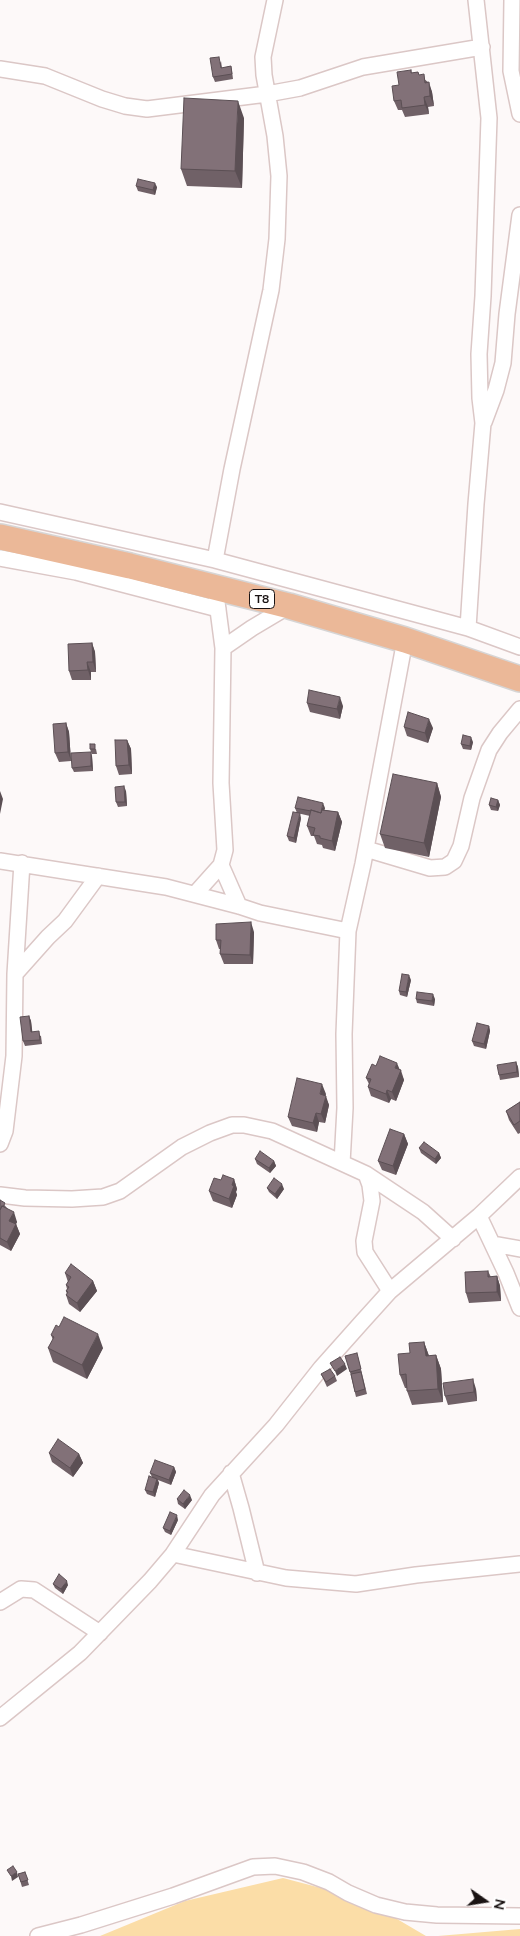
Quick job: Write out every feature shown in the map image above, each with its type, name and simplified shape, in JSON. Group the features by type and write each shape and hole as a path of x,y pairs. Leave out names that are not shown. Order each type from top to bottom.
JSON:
{"main road":[{"name":"T8","path":"0,537 217,598 289,606 405,640 520,679"}],"street":[{"path":"215,560 232,469 270,290 277,239 279,176 263,56 274,0"},
{"path":"468,628 483,423 480,398 479,354 483,296 489,118 476,0"},
{"path":"512,0 516,23 510,49 511,71 520,114"},
{"path":"0,69 45,76 102,99 125,106 147,109 300,88 363,67 482,47"},
{"path":"483,423 496,390 503,363 507,314 518,251 520,215"},
{"path":"0,512 215,560 468,628 520,646"},
{"path":"0,558 217,598 223,648 221,783 224,850 221,865 195,894"},
{"path":"223,648 289,606"},
{"path":"342,1163 345,1108 344,1034 348,931 366,849 405,640"},
{"path":"366,849 430,868 445,867 454,862 461,846 472,798 489,750 520,709"},
{"path":"0,860 166,887 260,913 348,931"},
{"path":"0,1144 5,1131 14,1056 15,974 22,863"},
{"path":"221,865 239,906"},
{"path":"15,974 65,921 98,876"},
{"path":"0,1195 34,1198 103,1198 120,1191 182,1147 210,1133 232,1125 244,1125 272,1131 366,1174 423,1212 453,1238"},
{"path":"366,1174 370,1185 372,1201 364,1242 366,1252 390,1291"},
{"path":"0,1718 80,1653 150,1581 173,1554 212,1495 276,1425 321,1368 390,1291 479,1216 520,1177"},
{"path":"479,1216 494,1244 520,1308"},
{"path":"494,1244 520,1249"},
{"path":"231,1473 242,1508 257,1573"},
{"path":"173,1554 257,1573 318,1582 356,1584 416,1575 520,1564"},
{"path":"0,1602 21,1590 34,1590 100,1634"},
{"path":"38,1936 81,1925 173,1896 253,1867 276,1866 302,1872 329,1882 348,1893 376,1905 405,1912 520,1916"}],"shaded area":[{"path":"283,1878 363,1899 426,1936 100,1936 185,1901"},
{"path":"520,1929 520,1936 438,1936"}],"building":[{"path":"219,57 221,68 231,66 232,74 213,77 210,58"},
{"path":"411,70 411,73 418,72 419,75 424,74 425,83 429,82 430,96 424,97 425,105 402,108 401,100 394,101 392,86 399,85 397,72"},
{"path":"184,98 238,101 235,171 181,169"},
{"path":"138,179 155,183 153,190 136,186"},
{"path":"92,643 93,662 87,662 88,670 69,671 68,644"},
{"path":"309,690 340,697 337,709 307,703"},
{"path":"408,712 429,719 425,733 404,727"},
{"path":"66,723 68,752 55,753 53,724"},
{"path":"463,735 471,737 470,746 461,744"},
{"path":"115,740 127,740 129,765 116,766"},
{"path":"90,744 95,744 95,749 90,749"},
{"path":"91,752 91,766 72,768 71,753"},
{"path":"393,774 437,783 424,843 380,834"},
{"path":"124,786 125,802 116,802 115,787"},
{"path":"298,797 323,803 321,813 295,808"},
{"path":"491,798 498,800 496,807 489,805"},
{"path":"311,810 321,813 322,810 338,812 332,841 313,835 315,828 307,826"},
{"path":"293,812 300,813 294,838 287,836"},
{"path":"251,922 250,955 220,954 221,940 216,940 216,924"},
{"path":"402,974 409,975 406,992 399,991"},
{"path":"417,992 433,994 432,1001 416,999"},
{"path":"29,1016 31,1032 39,1031 40,1040 23,1041 20,1017"},
{"path":"477,1023 489,1026 484,1044 472,1041"},
{"path":"380,1056 397,1063 395,1068 401,1070 392,1092 387,1090 386,1094 368,1087 371,1079 366,1078 372,1064 376,1066"},
{"path":"516,1062 517,1072 499,1075 497,1065"},
{"path":"297,1078 322,1084 320,1094 326,1096 321,1114 316,1113 313,1123 288,1117"},
{"path":"520,1102 520,1121 514,1125 506,1111"},
{"path":"390,1129 404,1134 393,1166 378,1161"},
{"path":"424,1142 439,1153 435,1159 419,1148"},
{"path":"260,1151 274,1161 269,1168 255,1159"},
{"path":"223,1175 234,1179 232,1185 234,1186 229,1199 209,1191 214,1178 221,1180"},
{"path":"274,1178 282,1184 275,1194 267,1188"},
{"path":"0,1200 5,1203 0,1210"},
{"path":"2,1206 14,1212 9,1221 16,1224 7,1242 0,1238 0,1210"},
{"path":"71,1264 93,1281 77,1303 66,1295 69,1287 66,1285 71,1277 65,1273"},
{"path":"488,1271 488,1277 497,1276 497,1292 466,1293 465,1272"},
{"path":"64,1317 98,1334 82,1365 48,1348 54,1337 51,1335 56,1325 59,1327"},
{"path":"424,1342 426,1356 436,1355 438,1389 407,1391 406,1374 400,1375 398,1354 410,1353 409,1343"},
{"path":"357,1353 361,1369 350,1372 345,1356"},
{"path":"340,1357 345,1364 335,1371 330,1363"},
{"path":"330,1369 335,1376 326,1382 321,1374"},
{"path":"361,1372 365,1389 355,1392 351,1374"},
{"path":"473,1379 474,1392 445,1396 443,1383"},
{"path":"58,1439 79,1454 70,1468 49,1453"},
{"path":"155,1460 174,1467 169,1480 150,1473"},
{"path":"149,1476 157,1479 153,1492 145,1490"},
{"path":"184,1490 190,1495 183,1504 177,1499"},
{"path":"170,1512 177,1515 170,1531 163,1528"},
{"path":"59,1574 67,1581 61,1589 53,1584"},
{"path":"13,1866 17,1872 11,1876 7,1870"},
{"path":"25,1872 28,1880 21,1882 18,1874"}]}
